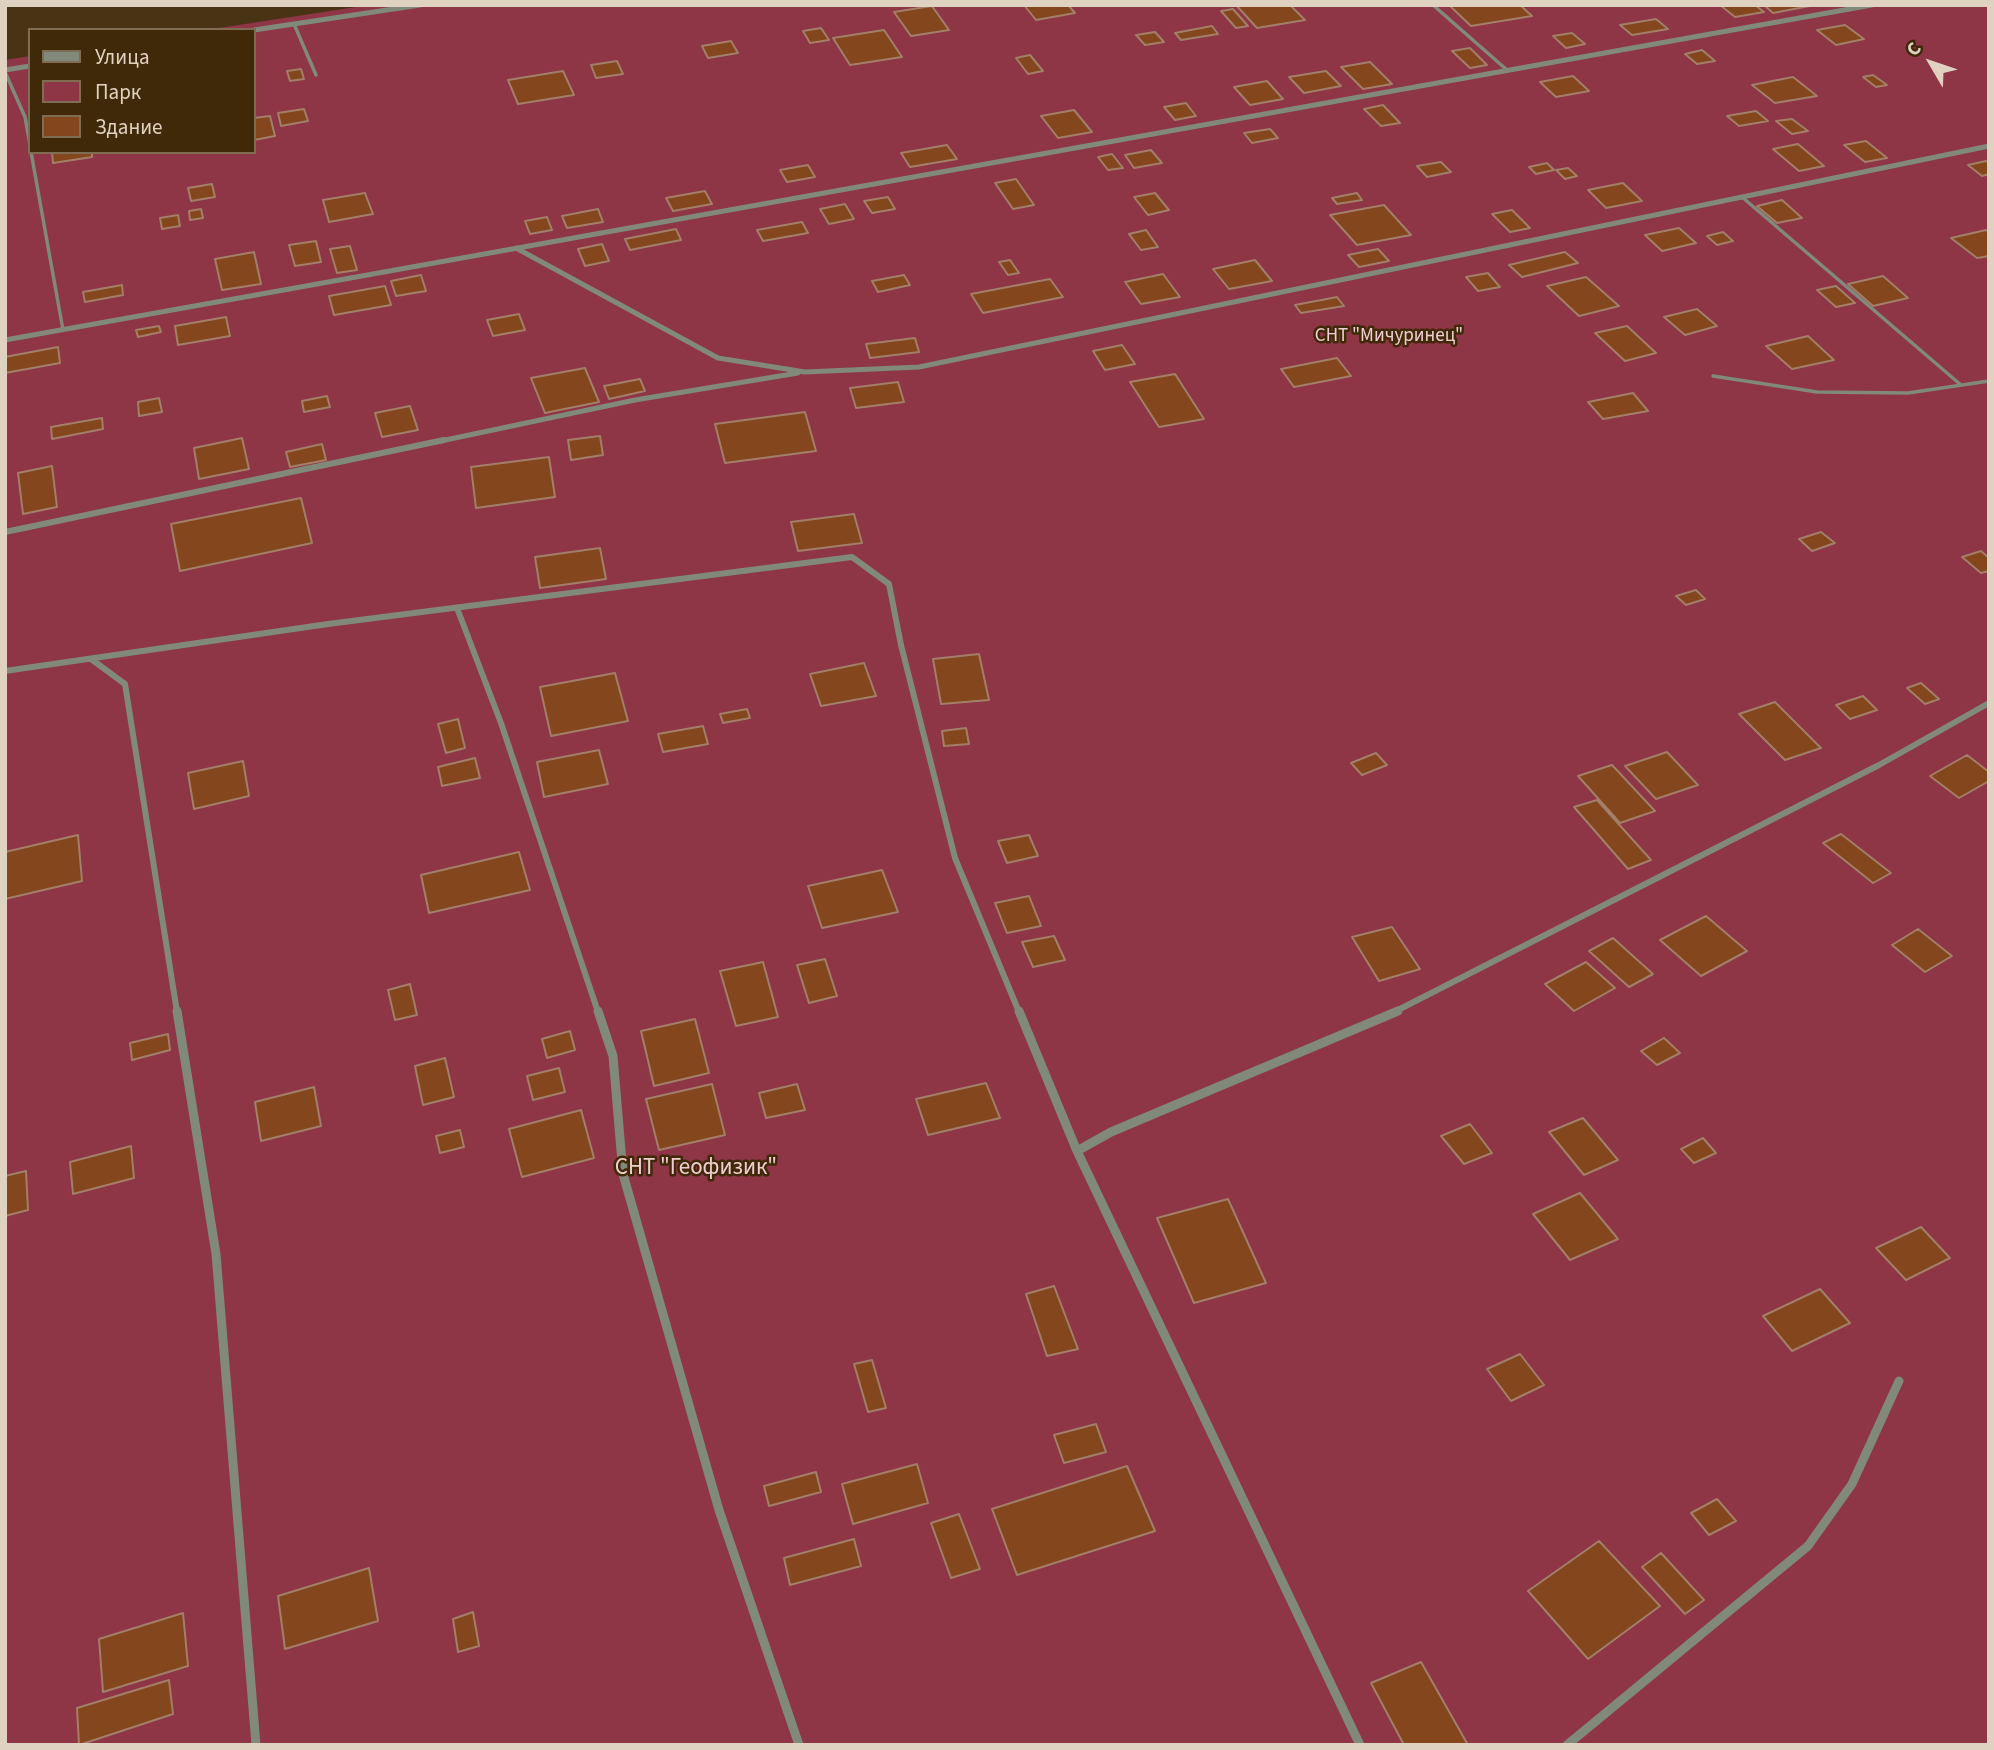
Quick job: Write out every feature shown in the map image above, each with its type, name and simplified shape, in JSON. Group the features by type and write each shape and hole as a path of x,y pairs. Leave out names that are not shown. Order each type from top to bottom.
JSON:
{"street":[{"path":"256,30 419,5"},
{"path":"5,340 1872,5"},
{"path":"5,71 28,66"},
{"path":"5,532 635,400 805,372 919,367 1989,146"},
{"path":"516,248 718,358 805,372"},
{"path":"5,671 457,608 852,558 889,584 901,645 955,858 1077,1151 1360,1745"},
{"path":"457,608 501,723 613,1056 622,1174 719,1510 799,1745"},
{"path":"91,659 125,684 216,1254 256,1745"},
{"path":"1077,1151 1111,1132 1422,1001 1879,765 1989,703"},
{"path":"1567,1745 1808,1546 1852,1484 1899,1381"}],"lane":[{"path":"1433,5 1507,70"},
{"path":"294,24 316,75"},
{"path":"5,71 24,117 28,136"},
{"path":"31,154 63,330"},
{"path":"1742,197 1961,385"},
{"path":"1713,376 1817,392 1908,393 1989,381"}],"green space":[{"name":"СНТ \"Геофизик\"","path":"369,5 1989,5 1989,1745 5,1745 5,60 28,56 28,154 256,154 256,28 219,28"}],"building":[{"path":"1024,5 1068,5 1075,13 1036,20"},
{"path":"1236,5 1290,5 1305,20 1257,28"},
{"path":"1449,5 1520,5 1532,16 1471,26"},
{"path":"1720,5 1755,5 1764,12 1735,17"},
{"path":"1764,5 1815,5 1773,13"},
{"path":"932,6 949,30 911,36 894,12"},
{"path":"1233,9 1248,26 1236,28 1221,11"},
{"path":"1656,19 1668,29 1632,35 1620,25"},
{"path":"1845,25 1864,39 1836,45 1817,30"},
{"path":"1212,26 1218,34 1181,40 1175,33"},
{"path":"821,28 829,40 810,43 803,31"},
{"path":"884,30 902,57 850,65 833,38"},
{"path":"1155,32 1164,42 1145,45 1136,35"},
{"path":"1572,33 1585,44 1566,48 1553,36"},
{"path":"731,41 738,53 708,58 702,46"},
{"path":"1470,48 1487,65 1470,68 1452,51"},
{"path":"1702,50 1715,61 1697,64 1685,54"},
{"path":"1030,55 1043,71 1028,74 1016,58"},
{"path":"617,61 623,74 596,78 591,65"},
{"path":"1370,62 1392,84 1363,89 1341,67"},
{"path":"301,69 304,79 290,81 287,71"},
{"path":"563,71 574,95 518,104 508,80"},
{"path":"1326,71 1341,86 1304,93 1289,77"},
{"path":"1873,75 1887,85 1876,87 1863,77"},
{"path":"1573,76 1589,91 1556,97 1540,82"},
{"path":"1793,77 1817,96 1775,103 1752,85"},
{"path":"1267,81 1283,99 1250,105 1234,87"},
{"path":"1186,103 1196,116 1175,120 1164,107"},
{"path":"1383,105 1400,123 1381,126 1364,109"},
{"path":"304,109 308,121 281,126 278,113"},
{"path":"1074,110 1092,132 1058,138 1041,116"},
{"path":"1756,111 1768,121 1739,126 1727,116"},
{"path":"270,116 275,136 256,140 256,118"},
{"path":"1792,119 1808,131 1792,134 1776,121"},
{"path":"1270,129 1278,138 1252,143 1244,133"},
{"path":"1866,141 1887,158 1865,162 1844,145"},
{"path":"1798,144 1824,166 1799,171 1773,149"},
{"path":"947,145 957,159 910,167 901,153"},
{"path":"1151,150 1162,163 1134,168 1125,155"},
{"path":"52,154 92,154 92,157 53,163"},
{"path":"1112,154 1123,168 1108,170 1098,157"},
{"path":"1986,161 1989,163 1989,174 1982,176 1968,165"},
{"path":"1441,162 1451,172 1427,177 1417,166"},
{"path":"1547,163 1554,170 1536,174 1529,167"},
{"path":"808,165 815,177 787,182 780,170"},
{"path":"1568,168 1577,176 1565,179 1556,170"},
{"path":"1016,179 1034,205 1013,209 995,183"},
{"path":"1623,183 1642,201 1606,208 1588,190"},
{"path":"212,184 215,197 191,201 188,188"},
{"path":"705,191 712,204 673,211 666,198"},
{"path":"365,193 373,214 329,222 323,200"},
{"path":"1155,193 1169,210 1148,215 1134,197"},
{"path":"1357,193 1362,200 1337,204 1332,198"},
{"path":"888,197 895,209 872,213 864,201"},
{"path":"1782,200 1802,218 1777,223 1757,206"},
{"path":"845,204 854,219 829,224 820,209"},
{"path":"1384,205 1411,235 1357,245 1330,215"},
{"path":"201,209 203,218 190,220 189,211"},
{"path":"598,209 603,222 567,228 562,216"},
{"path":"1512,210 1530,228 1510,232 1492,214"},
{"path":"178,215 180,226 162,229 160,218"},
{"path":"547,217 552,230 530,234 525,221"},
{"path":"802,222 808,233 763,241 757,230"},
{"path":"1679,228 1696,243 1662,251 1645,235"},
{"path":"676,229 681,240 630,250 625,239"},
{"path":"1146,230 1158,247 1141,250 1129,234"},
{"path":"1986,230 1989,232 1989,256 1977,258 1951,238"},
{"path":"1723,232 1733,241 1717,245 1707,236"},
{"path":"316,241 321,262 295,266 289,245"},
{"path":"602,244 609,261 585,266 578,249"},
{"path":"350,246 357,270 337,273 330,249"},
{"path":"1378,249 1389,261 1359,267 1348,255"},
{"path":"254,252 261,284 222,290 215,259"},
{"path":"1565,252 1578,263 1522,277 1509,265"},
{"path":"1010,260 1019,273 1008,275 999,262"},
{"path":"1255,260 1272,281 1229,289 1213,269"},
{"path":"1488,273 1500,287 1478,291 1466,277"},
{"path":"1163,274 1180,297 1141,304 1125,282"},
{"path":"421,275 426,291 396,296 391,281"},
{"path":"904,275 910,285 878,292 872,281"},
{"path":"1883,276 1908,298 1873,306 1848,284"},
{"path":"1586,277 1619,306 1579,316 1547,286"},
{"path":"1050,279 1063,297 983,313 971,294"},
{"path":"122,285 123,295 85,302 83,292"},
{"path":"385,286 391,305 334,315 329,296"},
{"path":"1836,286 1855,303 1836,307 1817,290"},
{"path":"1337,297 1344,306 1301,313 1295,305"},
{"path":"1697,309 1717,326 1685,335 1664,317"},
{"path":"519,314 525,330 493,336 487,320"},
{"path":"226,317 230,336 178,345 175,326"},
{"path":"159,326 161,332 138,337 136,330"},
{"path":"1627,326 1656,353 1625,361 1595,333"},
{"path":"1808,336 1834,360 1792,369 1766,346"},
{"path":"915,338 919,352 870,358 866,344"},
{"path":"1122,345 1135,364 1105,370 1093,351"},
{"path":"58,347 60,363 5,373 5,357"},
{"path":"1337,358 1351,376 1294,387 1281,369"},
{"path":"585,368 599,402 545,413 531,378"},
{"path":"1175,374 1204,419 1159,427 1130,382"},
{"path":"640,379 645,391 609,399 604,386"},
{"path":"898,382 904,402 856,408 850,388"},
{"path":"1633,393 1648,411 1603,419 1588,402"},
{"path":"327,396 330,407 304,412 302,401"},
{"path":"159,398 162,412 139,416 138,402"},
{"path":"410,406 418,430 382,437 375,413"},
{"path":"805,412 816,451 725,463 715,424"},
{"path":"102,418 103,429 52,439 51,427"},
{"path":"600,436 603,455 571,460 568,440"},
{"path":"242,438 249,469 199,479 194,448"},
{"path":"322,444 326,460 290,467 286,452"},
{"path":"549,457 555,497 476,508 471,467"},
{"path":"52,466 57,507 23,514 18,473"},
{"path":"301,498 312,543 180,571 171,524"},
{"path":"854,514 862,543 798,551 791,522"},
{"path":"1821,532 1835,543 1812,551 1799,539"},
{"path":"600,548 606,579 540,588 535,557"},
{"path":"1981,551 1989,558 1989,571 1981,573 1962,557"},
{"path":"1696,590 1705,599 1686,605 1676,596"},
{"path":"979,654 989,700 941,704 933,659"},
{"path":"864,663 876,696 821,706 810,674"},
{"path":"615,673 628,721 551,736 540,687"},
{"path":"1921,683 1939,699 1925,704 1907,688"},
{"path":"1863,696 1877,710 1850,719 1836,705"},
{"path":"1775,702 1821,748 1785,760 1739,714"},
{"path":"747,709 750,718 723,723 720,714"},
{"path":"458,719 465,748 446,753 438,724"},
{"path":"703,726 708,744 663,752 658,734"},
{"path":"966,728 969,744 944,746 942,731"},
{"path":"599,750 608,784 544,797 537,762"},
{"path":"1667,752 1698,785 1656,799 1625,766"},
{"path":"1376,753 1387,765 1362,775 1351,763"},
{"path":"1967,755 1989,772 1989,781 1959,798 1930,776"},
{"path":"475,758 480,778 442,786 438,767"},
{"path":"243,761 249,796 194,809 188,773"},
{"path":"1612,765 1655,811 1620,823 1578,776"},
{"path":"1597,800 1651,860 1628,869 1574,807"},
{"path":"1841,834 1891,873 1873,883 1823,843"},
{"path":"78,835 82,881 5,899 5,852"},
{"path":"1029,835 1038,856 1007,863 998,841"},
{"path":"519,852 530,890 429,913 421,875"},
{"path":"882,870 898,912 822,928 808,886"},
{"path":"1029,896 1041,926 1007,933 995,903"},
{"path":"1706,916 1747,951 1701,976 1660,940"},
{"path":"1392,927 1420,969 1379,981 1352,937"},
{"path":"1918,929 1952,956 1925,972 1892,945"},
{"path":"1054,936 1065,960 1033,967 1022,942"},
{"path":"1613,938 1653,974 1629,987 1589,951"},
{"path":"825,959 837,996 809,1003 797,965"},
{"path":"763,962 778,1017 736,1026 720,971"},
{"path":"1586,962 1615,988 1574,1011 1545,984"},
{"path":"410,984 417,1015 395,1020 388,990"},
{"path":"695,1019 709,1073 654,1086 641,1031"},
{"path":"570,1031 575,1050 547,1058 542,1039"},
{"path":"168,1034 170,1050 132,1060 130,1043"},
{"path":"1664,1038 1680,1053 1657,1065 1641,1051"},
{"path":"445,1058 454,1097 423,1105 415,1066"},
{"path":"559,1068 565,1092 533,1100 527,1076"},
{"path":"986,1083 1000,1118 928,1135 916,1099"},
{"path":"712,1084 725,1135 659,1150 646,1099"},
{"path":"797,1084 805,1110 766,1118 759,1093"},
{"path":"314,1087 321,1126 261,1141 255,1102"},
{"path":"581,1110 594,1158 522,1177 509,1129"},
{"path":"1583,1118 1618,1160 1584,1175 1549,1132"},
{"path":"1470,1124 1492,1153 1464,1164 1441,1136"},
{"path":"460,1130 464,1147 440,1153 436,1136"},
{"path":"1703,1138 1716,1153 1694,1163 1681,1149"},
{"path":"131,1146 134,1178 73,1194 70,1162"},
{"path":"26,1171 28,1210 5,1216 5,1176"},
{"path":"1580,1193 1618,1239 1570,1260 1533,1214"},
{"path":"1228,1199 1266,1283 1194,1303 1157,1218"},
{"path":"1921,1227 1950,1258 1906,1280 1876,1248"},
{"path":"1054,1286 1078,1349 1047,1356 1026,1294"},
{"path":"1820,1289 1850,1323 1792,1351 1763,1316"},
{"path":"1520,1354 1544,1385 1511,1401 1487,1369"},
{"path":"872,1360 886,1408 868,1412 854,1364"},
{"path":"1096,1424 1106,1452 1064,1463 1054,1435"},
{"path":"917,1464 928,1503 853,1524 842,1484"},
{"path":"1127,1466 1155,1531 1017,1575 992,1509"},
{"path":"816,1472 821,1492 769,1506 764,1486"},
{"path":"1717,1499 1736,1521 1709,1535 1691,1513"},
{"path":"959,1514 980,1569 951,1578 931,1523"},
{"path":"854,1539 861,1566 790,1585 784,1558"},
{"path":"1599,1541 1660,1606 1588,1659 1528,1591"},
{"path":"1661,1553 1704,1600 1685,1614 1642,1567"},
{"path":"369,1568 378,1621 285,1649 278,1596"},
{"path":"473,1612 479,1646 458,1652 453,1619"},
{"path":"183,1613 188,1666 103,1692 99,1639"},
{"path":"1421,1662 1468,1745 1404,1745 1371,1683"},
{"path":"169,1680 173,1714 79,1745 77,1708"}],"park label":[{"name":"СНТ \"Мичуринец\"","path":"1389,337"}]}
